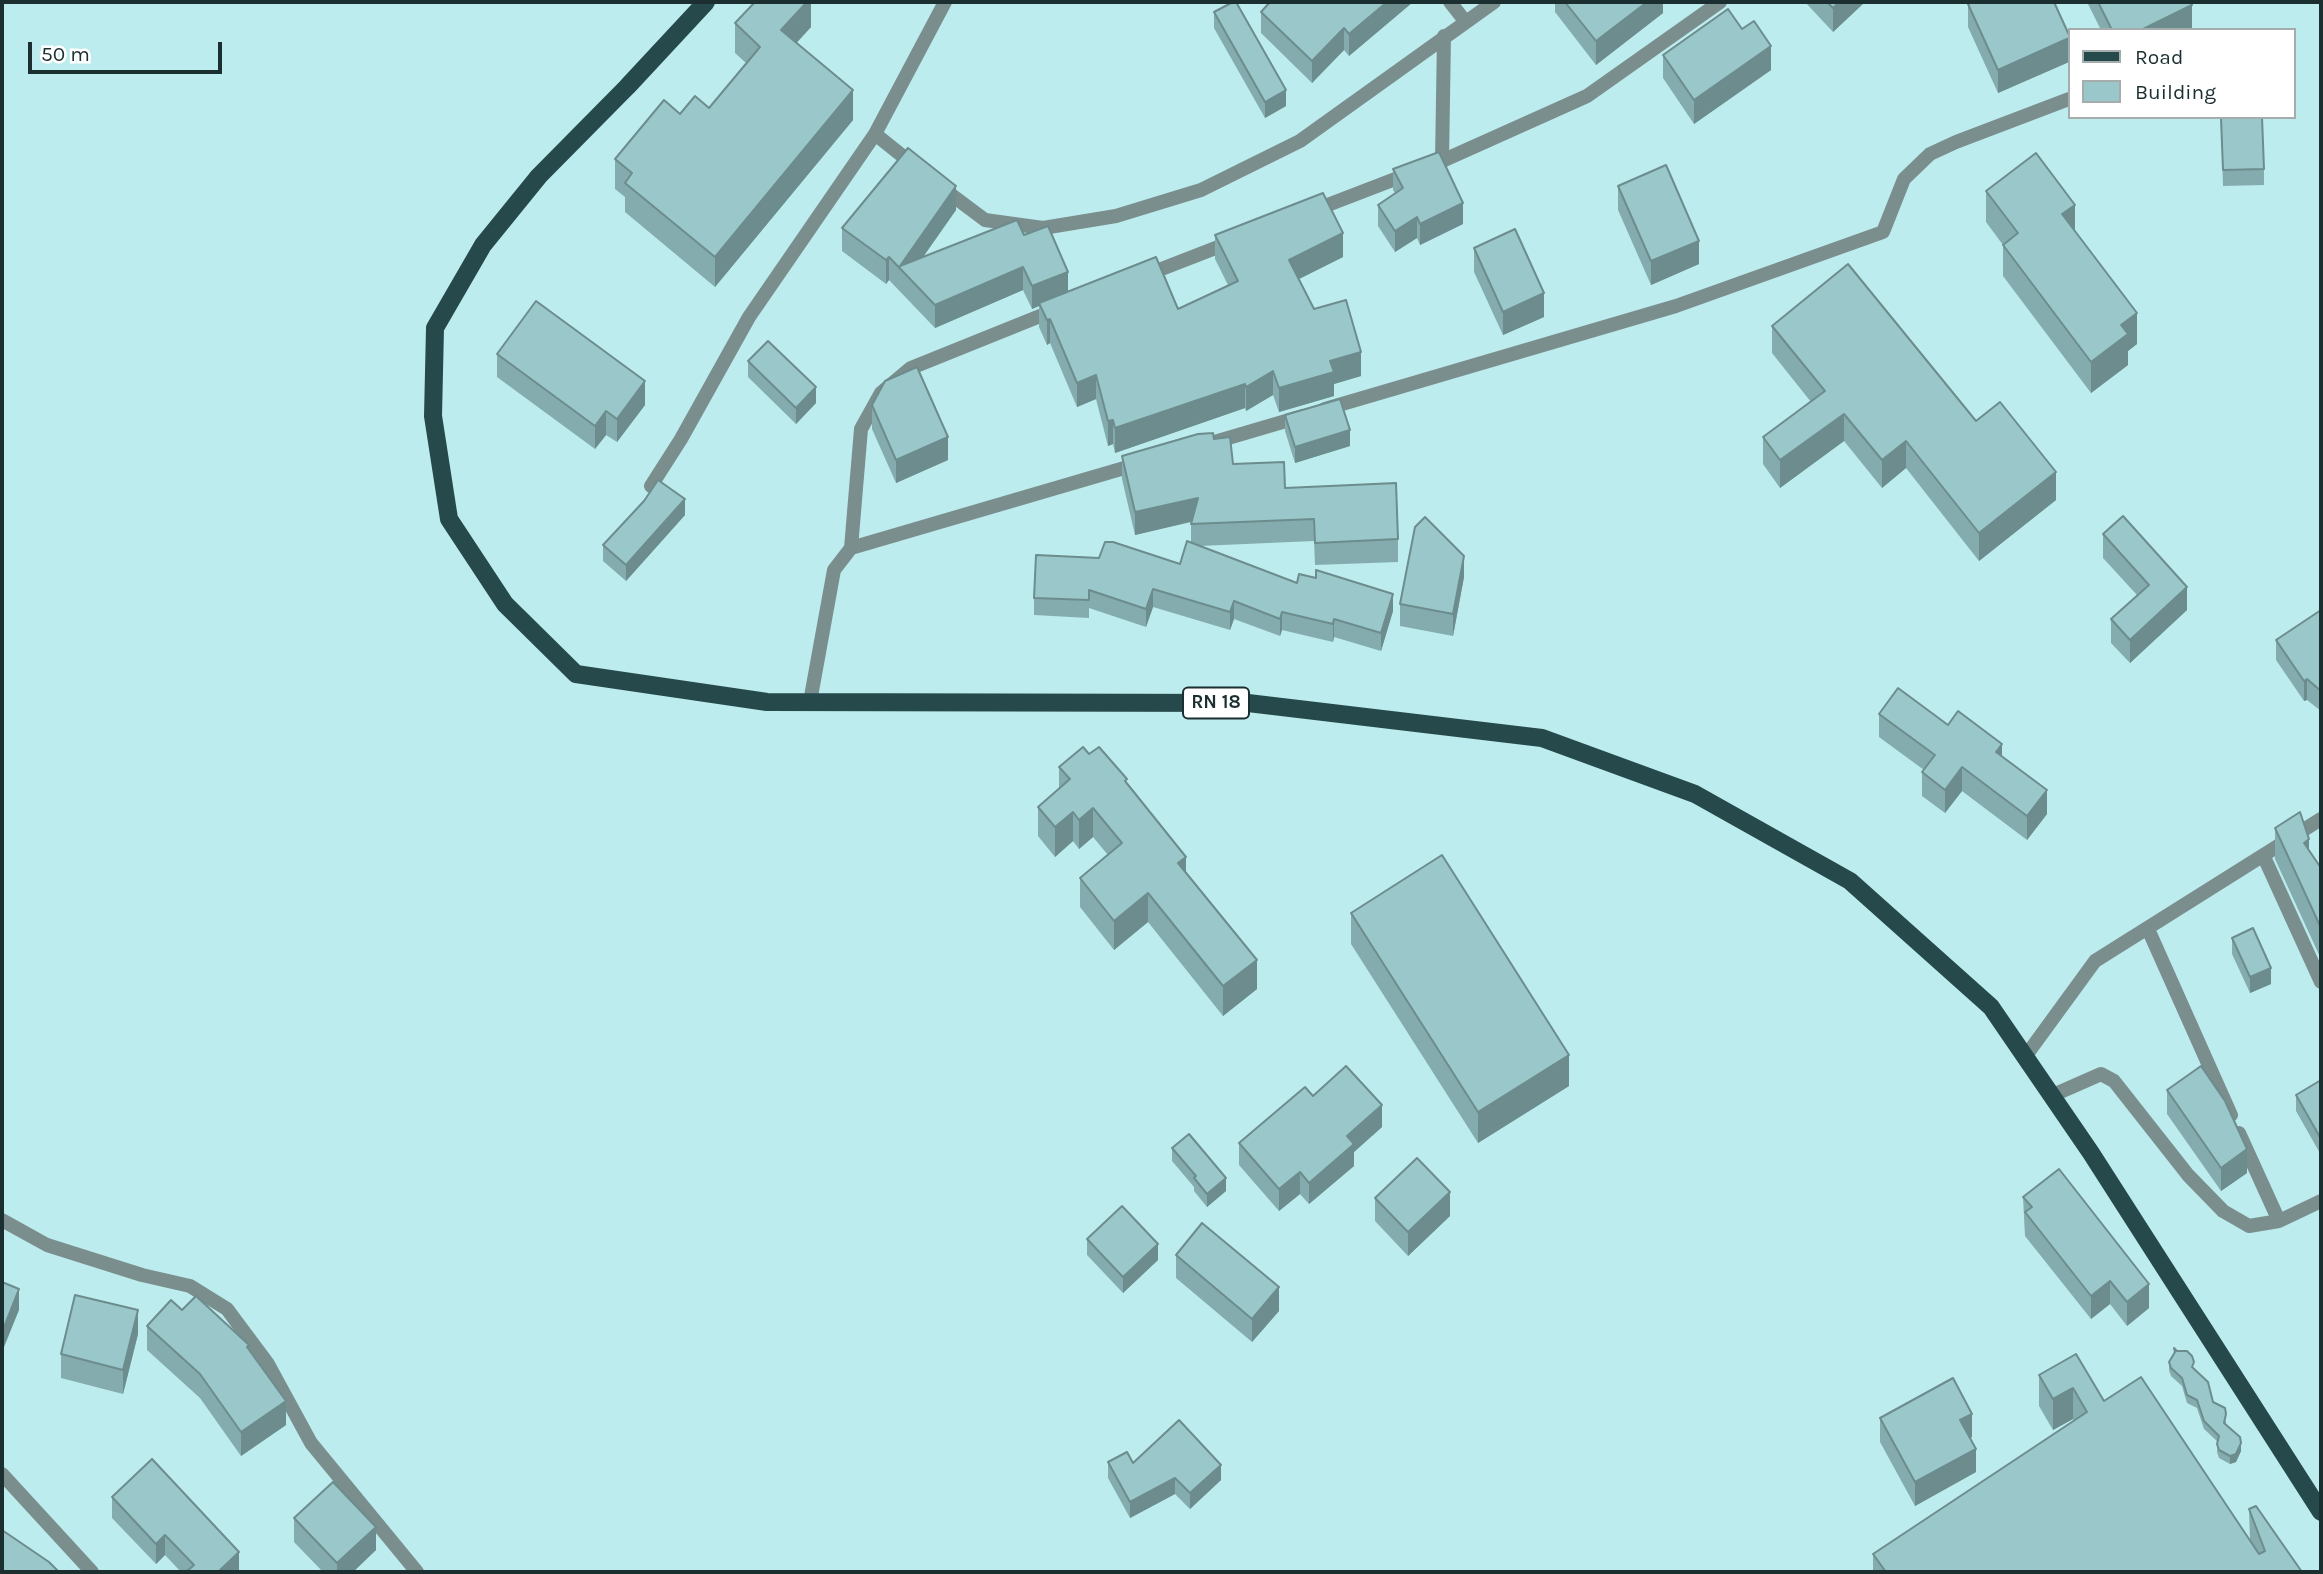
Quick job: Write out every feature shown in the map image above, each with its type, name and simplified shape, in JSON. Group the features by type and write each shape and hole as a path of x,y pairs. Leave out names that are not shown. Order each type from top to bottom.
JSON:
{"main road":[{"name":"RN 18","path":"706,2 628,87 539,176 483,245 435,328 433,416 449,519 505,604 576,674 767,702 1248,703 1542,738 1695,794 1850,881 1991,1007 2052,1096 2321,1512"}],"street":[{"path":"651,486 681,439 749,317 875,134 945,2"},
{"path":"1450,2 1465,21"},
{"path":"875,134 985,220 1043,228 1116,216 1201,190 1300,141 1494,2"},
{"path":"1302,215 1442,161 1587,96 1720,2"},
{"path":"1442,161 1444,36"},
{"path":"1198,447 1676,306 1883,232 1904,179 1930,154 2068,99"},
{"path":"1136,279 1251,235"},
{"path":"810,702 834,570 851,548 860,429 881,393 911,368 1073,303"},
{"path":"851,548 1157,458"},
{"path":"2025,1057 2095,961 2321,819"},
{"path":"2264,857 2321,982"},
{"path":"2148,929 2279,1221"},
{"path":"2052,1096 2101,1074 2114,1081 2188,1175 2222,1211 2249,1226 2279,1221 2321,1201"},
{"path":"2,1220 47,1245 142,1275 190,1286 227,1309 268,1364 311,1443 417,1572"},
{"path":"5,1483 92,1572"}],"building":[{"path":"755,2 807,2 781,30 853,90 715,257 625,183 632,173 615,159 664,100 680,114 695,96 709,108 760,47 735,23"},
{"path":"1236,2 1286,90 1265,102 1214,12"},
{"path":"1270,2 1387,2 1349,34 1344,28 1312,61 1261,12"},
{"path":"1565,2 1647,2 1596,41"},
{"path":"1827,2 1839,2 1833,8"},
{"path":"2054,2 2068,38 1998,70 1968,4"},
{"path":"2098,2 2190,2 2192,5 2145,28 2111,28"},
{"path":"1728,9 1742,29 1754,21 1771,46 1694,100 1663,55"},
{"path":"2221,119 2262,119 2264,169 2223,170"},
{"path":"908,148 956,186 900,266 1017,220 1024,235 1048,226 1068,272 1032,286 1023,267 935,305 889,257 886,260 842,228"},
{"path":"1439,152 1463,203 1420,224 1417,217 1395,231 1378,205 1403,188 1393,169"},
{"path":"2036,153 2075,205 2062,214 2137,313 2121,325 2128,334 2091,362 2003,245 2018,233 1986,191"},
{"path":"1666,165 1699,241 1651,261 1618,186"},
{"path":"1323,193 1343,233 1289,260 1314,309 1346,300 1361,352 1330,361 1334,372 1279,388 1273,371 1246,387 1245,384 1115,428 1113,420 1108,421 1096,375 1077,383 1050,319 1047,320 1039,303 1156,257 1178,309 1238,281 1215,235"},
{"path":"1515,229 1544,293 1503,312 1474,248"},
{"path":"1848,264 1976,421 2000,402 2056,472 1979,533 1906,441 1882,460 1844,414 1780,460 1763,437 1825,391 1772,326"},
{"path":"536,301 645,381 617,419 606,411 595,426 497,354"},
{"path":"768,341 816,387 796,408 748,361"},
{"path":"917,367 948,437 896,460 872,405 885,381"},
{"path":"1340,399 1350,430 1295,447 1285,415"},
{"path":"1213,433 1214,439 1230,437 1233,464 1284,462 1285,488 1396,483 1398,539 1315,543 1314,519 1191,524 1198,498 1135,512 1122,456 1198,434"},
{"path":"658,480 685,499 626,565 603,545 644,501"},
{"path":"2123,516 2187,587 2130,640 2111,619 2149,585 2103,534"},
{"path":"1425,517 1464,556 1453,614 1400,604 1415,527"},
{"path":"1187,541 1297,583 1299,574 1316,578 1316,570 1393,594 1381,633 1334,619 1333,624 1282,612 1280,619 1234,601 1230,612 1153,589 1146,609 1089,590 1089,600 1034,598 1036,555 1099,558 1105,542 1113,542 1180,564"},
{"path":"2321,610 2321,691 2307,679 2304,681 2276,640"},
{"path":"1898,688 1948,725 1958,711 2002,744 1996,752 2047,790 2027,816 1962,767 1945,790 1922,772 1935,755 1879,714"},
{"path":"1083,747 1089,754 1099,747 1127,779 1125,781 1186,857 1178,863 1257,960 1223,986 1148,893 1114,921 1080,878 1122,843 1093,808 1079,820 1073,812 1055,827 1038,807 1070,779 1059,767"},
{"path":"2300,812 2309,839 2304,843 2321,868 2321,928 2275,828"},
{"path":"1442,855 1569,1055 1478,1112 1351,913"},
{"path":"2253,928 2271,968 2250,977 2232,938"},
{"path":"1346,1066 1382,1105 1347,1136 1354,1144 1309,1183 1300,1172 1279,1189 1239,1143 1305,1087 1313,1096"},
{"path":"2201,1066 2225,1101 2247,1149 2221,1168 2167,1090"},
{"path":"2321,1080 2321,1139 2296,1095"},
{"path":"1189,1134 1226,1178 1207,1194 1194,1178 1196,1176 1172,1148"},
{"path":"1417,1158 1450,1192 1408,1232 1375,1198"},
{"path":"2059,1169 2149,1284 2127,1302 2110,1281 2091,1296 2025,1212 2032,1207 2023,1197"},
{"path":"1122,1206 1158,1244 1123,1277 1087,1239"},
{"path":"1202,1223 1279,1287 1252,1319 1176,1255"},
{"path":"2,1282 19,1289 2,1332"},
{"path":"75,1295 138,1310 123,1370 61,1354"},
{"path":"196,1296 249,1345 247,1347 286,1401 241,1432 200,1374 147,1326 171,1300 182,1310"},
{"path":"2174,1348 2177,1351 2187,1351 2192,1356 2192,1367 2208,1382 2213,1402 2225,1408 2224,1423 2240,1437 2241,1443 2236,1454 2230,1456 2219,1450 2219,1436 2204,1421 2197,1400 2187,1395 2182,1378 2171,1368 2169,1362 2175,1352"},
{"path":"2076,1354 2104,1401 2141,1377 2259,1554 2265,1551 2249,1509 2256,1506 2302,1572 1886,1572 1873,1554 2087,1412 2073,1388 2053,1399 2039,1375"},
{"path":"1953,1378 1972,1414 1960,1420 1976,1449 1915,1482 1880,1418"},
{"path":"1179,1420 1221,1465 1190,1493 1175,1478 1130,1502 1108,1462 1127,1452 1133,1463"},
{"path":"152,1459 239,1552 218,1572 186,1572 194,1565 165,1535 156,1544 112,1497"},
{"path":"333,1482 376,1527 337,1563 294,1518"},
{"path":"2,1530 49,1562 59,1572 2,1572"}]}
